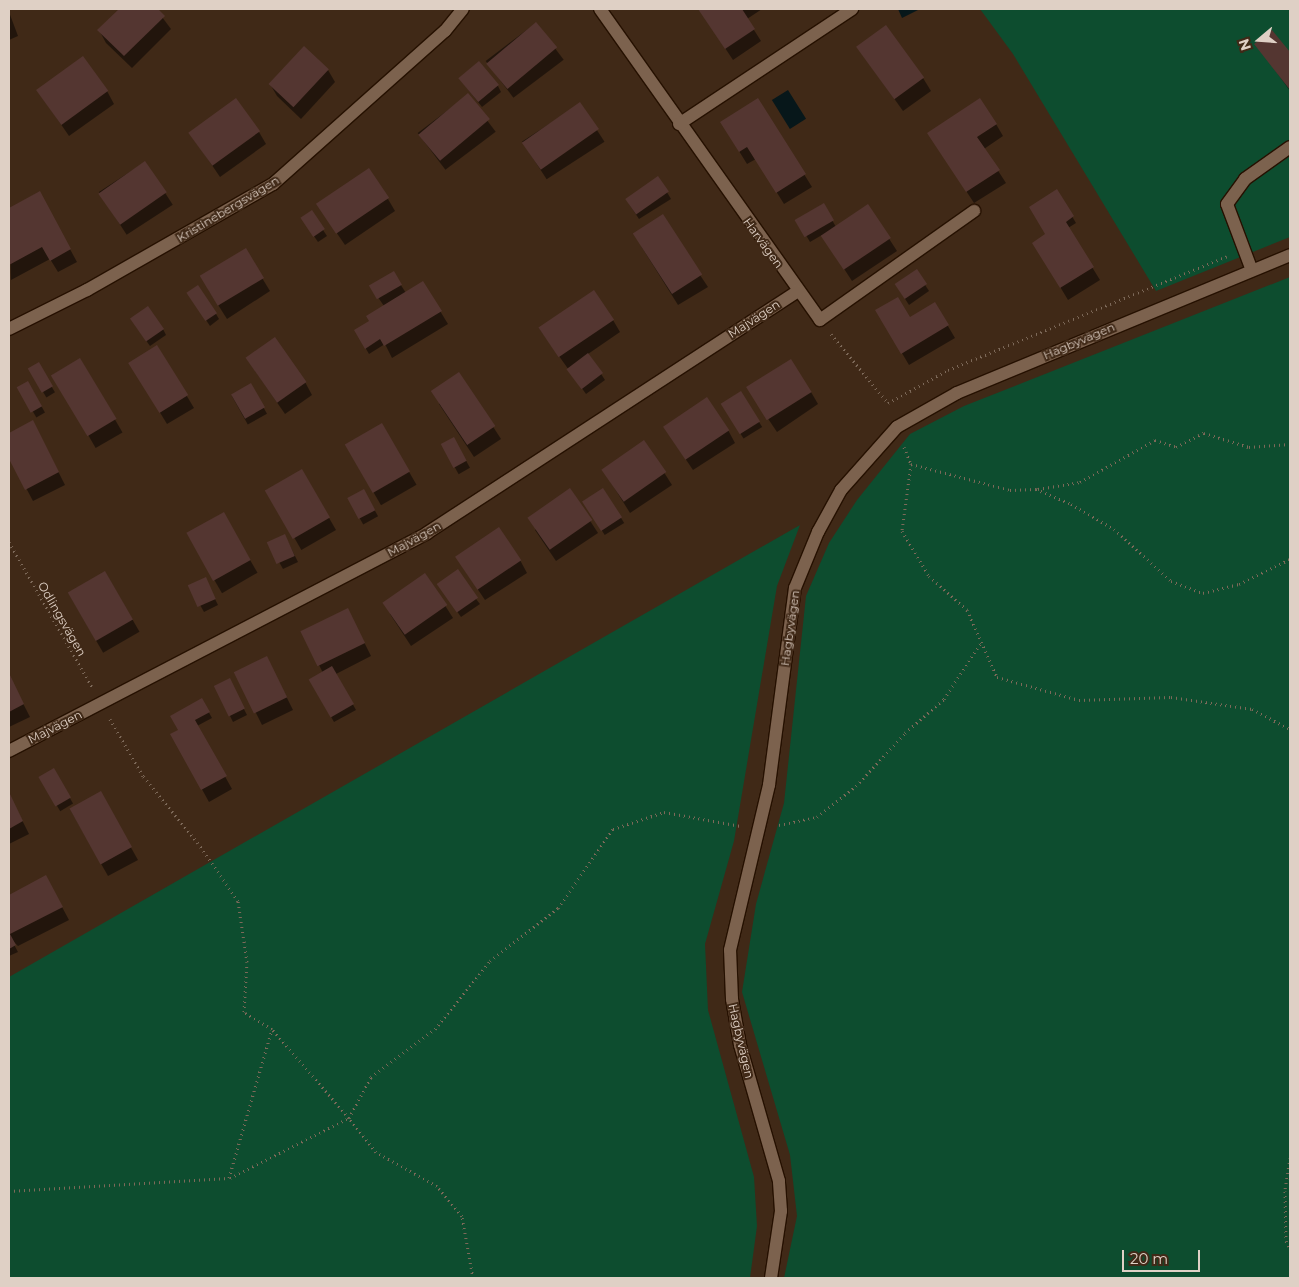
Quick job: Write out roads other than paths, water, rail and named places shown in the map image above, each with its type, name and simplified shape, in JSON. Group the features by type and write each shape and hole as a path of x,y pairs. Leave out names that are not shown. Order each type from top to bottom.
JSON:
{"street":[{"name":"Kristinebergsvägen","path":"9,329 87,290 274,184 445,31 462,9"},
{"name":"Harvägen","path":"600,9 679,124 820,320 974,211"},
{"path":"679,124 852,9"},
{"path":"1251,268 1227,204 1245,179 1290,147"},
{"name":"Hagbyvägen","path":"771,1278 781,1211 779,1181 740,1045 732,999 730,950 769,785 794,588 818,532 841,490 896,427 957,393 1251,268 1290,255"},
{"name":"Majvägen","path":"9,751 427,533 798,291"}]}
